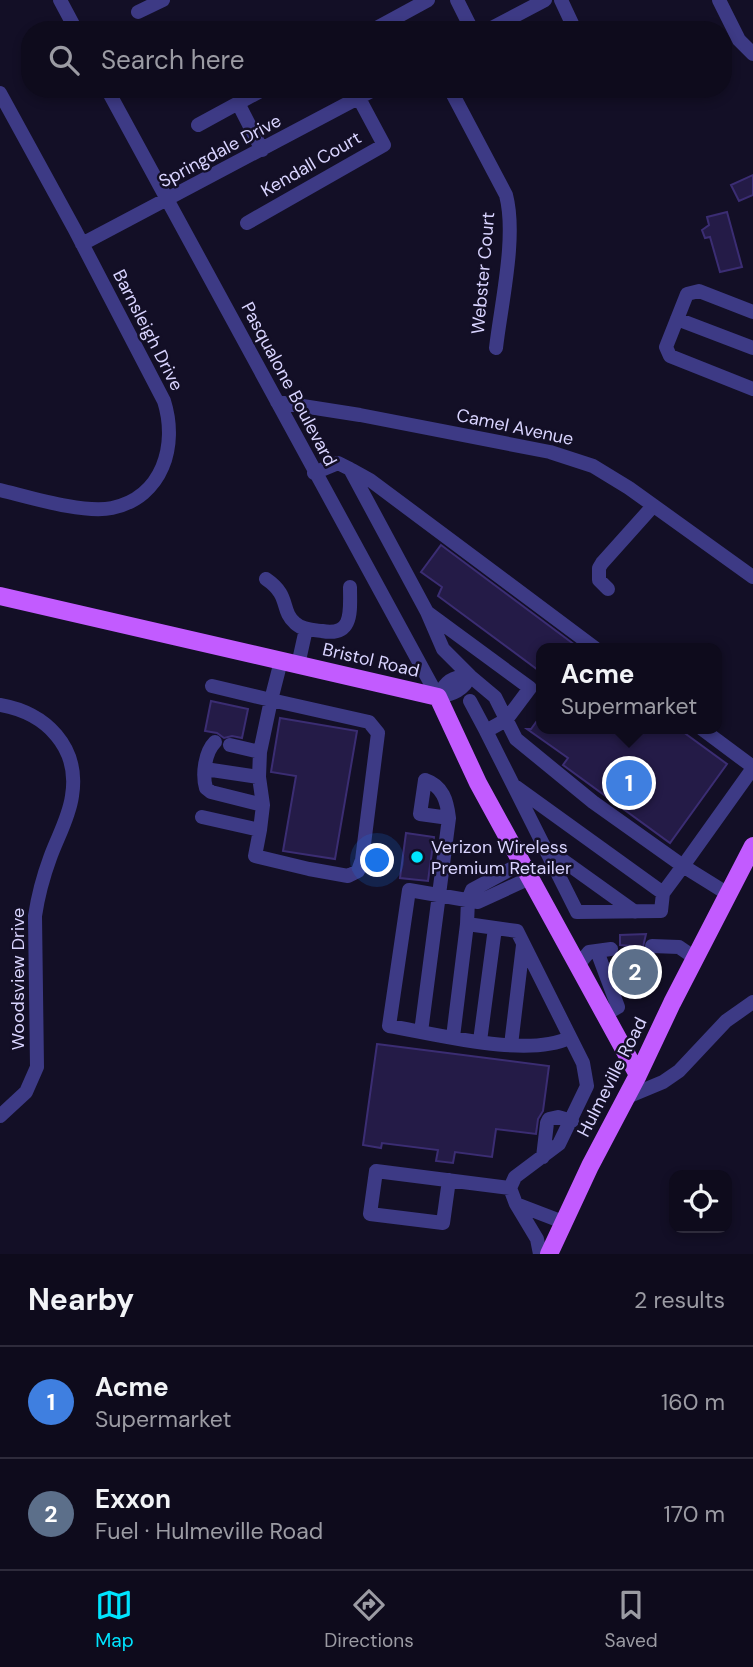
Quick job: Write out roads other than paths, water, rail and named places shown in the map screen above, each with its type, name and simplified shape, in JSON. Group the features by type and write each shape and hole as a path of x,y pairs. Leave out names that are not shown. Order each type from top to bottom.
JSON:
{"main road":[{"name":"Bristol Road","path":"0,596 438,697 478,783 638,1076"},
{"name":"Hulmeville Road","path":"549,1254 695,958 751,854"}],"street":[{"path":"60,0 71,21"},
{"path":"138,12 163,0"},
{"path":"390,21 428,0"},
{"path":"457,0 468,21"},
{"path":"505,21 545,0"},
{"path":"561,0 571,21"},
{"path":"719,0 730,21"},
{"path":"732,26 739,40 753,54"},
{"name":"Barnsleigh Drive","path":"0,93 164,401 169,416 170,439 160,474 131,501 112,508 70,506 0,490"},
{"name":"Pasqualone Boulevard","path":"112,98 438,697"},
{"path":"198,125 247,98"},
{"name":"Springdale Drive","path":"82,244 262,150 349,98"},
{"name":"Kendall Court","path":"247,223 384,145 358,98"},
{"name":"Webster Court","path":"455,98 509,204 509,242 496,348"},
{"path":"238,103 262,150"},
{"path":"753,312 699,291 691,291 687,294 666,347 670,356 753,389"},
{"path":"677,319 753,348"},
{"name":"Camel Avenue","path":"277,402 360,415 564,456 598,468 753,577"},
{"path":"314,473 338,463 370,480 588,643"},
{"path":"350,469 427,612 443,649 495,697 516,739 593,802 683,866 728,894"},
{"path":"608,589 599,580 602,563 653,506"},
{"path":"266,579 278,587 293,621 306,629 337,633 344,628 349,609 350,587"},
{"path":"427,612 530,688 506,720 485,731"},
{"path":"212,686 271,700 369,722 379,733 362,860 358,871 348,876 256,856 263,805 259,777 260,751 271,700 306,629"},
{"path":"438,697 444,683 458,676 470,676"},
{"path":"470,701 577,912 662,911 663,893 753,767 709,734"},
{"name":"Woodsview Drive","path":"0,705 34,715 51,728 66,751 73,779 69,808 38,894 35,916 37,1067 26,1092 0,1116"},
{"path":"260,751 223,743 208,754 204,781 205,788 211,792 263,805"},
{"path":"205,769 259,777"},
{"path":"513,785 663,893"},
{"path":"202,817 260,830"},
{"path":"421,1031 449,818"},
{"path":"546,849 635,912"},
{"path":"526,870 478,902 408,890 389,1026 511,1045 555,1044 569,1038"},
{"path":"453,1037 468,900"},
{"path":"467,924 517,931 583,1063 587,1086 559,1144 515,1177 510,1188 516,1204 537,1239 540,1254"},
{"path":"480,1041 495,928"},
{"path":"511,1045 523,944"},
{"path":"652,946 679,947 695,958"},
{"path":"578,965 589,951 604,950 618,1007 604,1015"},
{"path":"627,1097 663,1082 679,1071 726,1021 753,1002"},
{"path":"544,1157 547,1123 550,1119 558,1117 572,1121"},
{"path":"449,1180 443,1223 370,1214 376,1171 449,1180 510,1188"},
{"path":"516,1204 564,1222"}],"place":[{"name":"Acme","path":"629,783"},
{"name":"Verizon Wireless Premium Retailer","path":"417,857"},
{"name":"Exxon","path":"635,972"}]}
